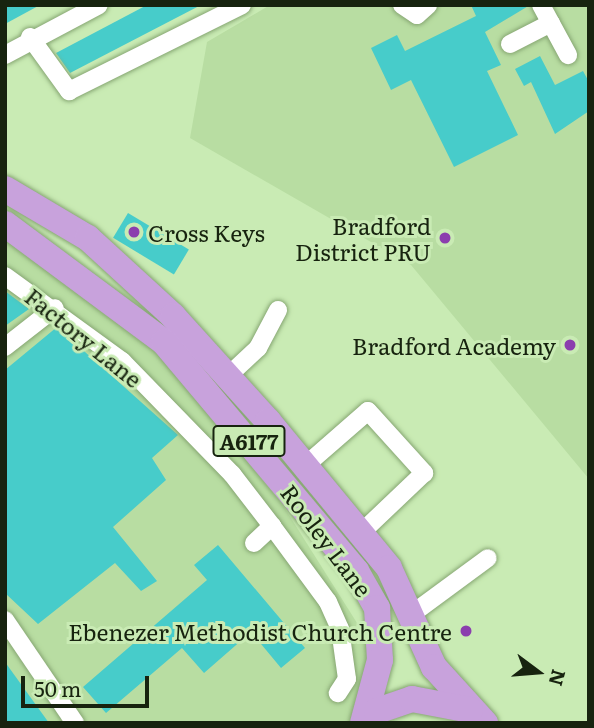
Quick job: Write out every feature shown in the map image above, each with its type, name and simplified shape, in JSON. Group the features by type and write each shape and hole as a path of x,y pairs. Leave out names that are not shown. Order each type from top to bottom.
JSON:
{"highway":[{"name":"Rooley Lane","path":"5,189 88,238 228,376 362,532 412,614 434,667 480,718"},
{"name":"Rooley Lane","path":"5,223 164,342 356,571 377,608 380,660 364,723"},
{"path":"364,723 377,710 412,699 480,718"}],"street":[{"path":"5,55 30,37 99,5"},
{"path":"30,37 69,91 242,5"},
{"path":"402,5 417,15 428,5"},
{"path":"541,5 568,55"},
{"path":"510,44 551,23"},
{"name":"Factory Lane","path":"5,276 55,308 122,361 232,474 284,541 340,629 347,679 338,693"},
{"path":"5,347 55,308"},
{"path":"228,376 258,348 278,310"},
{"name":"Rooley Lane","path":"306,465 368,411 424,473 362,532"},
{"path":"254,543 272,526"},
{"path":"412,614 488,558"},
{"path":"5,620 75,723"}],"shaded area":[{"name":"Bradford District PRU","path":"270,5 589,5 589,479 411,265 190,138 207,42"},
{"path":"5,233 140,331 282,504 364,634 377,711 365,723 5,723"}],"building":[{"path":"5,5 40,5 5,24"},
{"path":"147,5 201,5 70,73 56,53"},
{"path":"471,5 530,5 485,32 501,65 487,71 518,135 454,167 411,80 391,90 371,48 397,35 405,51 476,16"},
{"path":"540,56 555,85 583,71 589,82 589,111 555,134 531,82 524,86 515,69"},
{"path":"128,213 189,250 174,274 113,238"},
{"path":"5,291 29,309 5,326"},
{"path":"57,327 178,435 152,458 166,480 113,527 157,581 141,591 115,563 38,624 5,593 5,370"},
{"path":"218,545 305,648 281,668 251,632 204,673 182,648 106,713 83,687 207,580 194,565"},
{"path":"5,662 49,723 5,723"}],"place":[{"name":"Cross Keys","path":"134,232"},
{"name":"Bradford District PRU","path":"445,238"},
{"name":"Bradford Academy","path":"570,345"},
{"name":"Ebenezer Methodist Church Centre","path":"466,631"}]}
